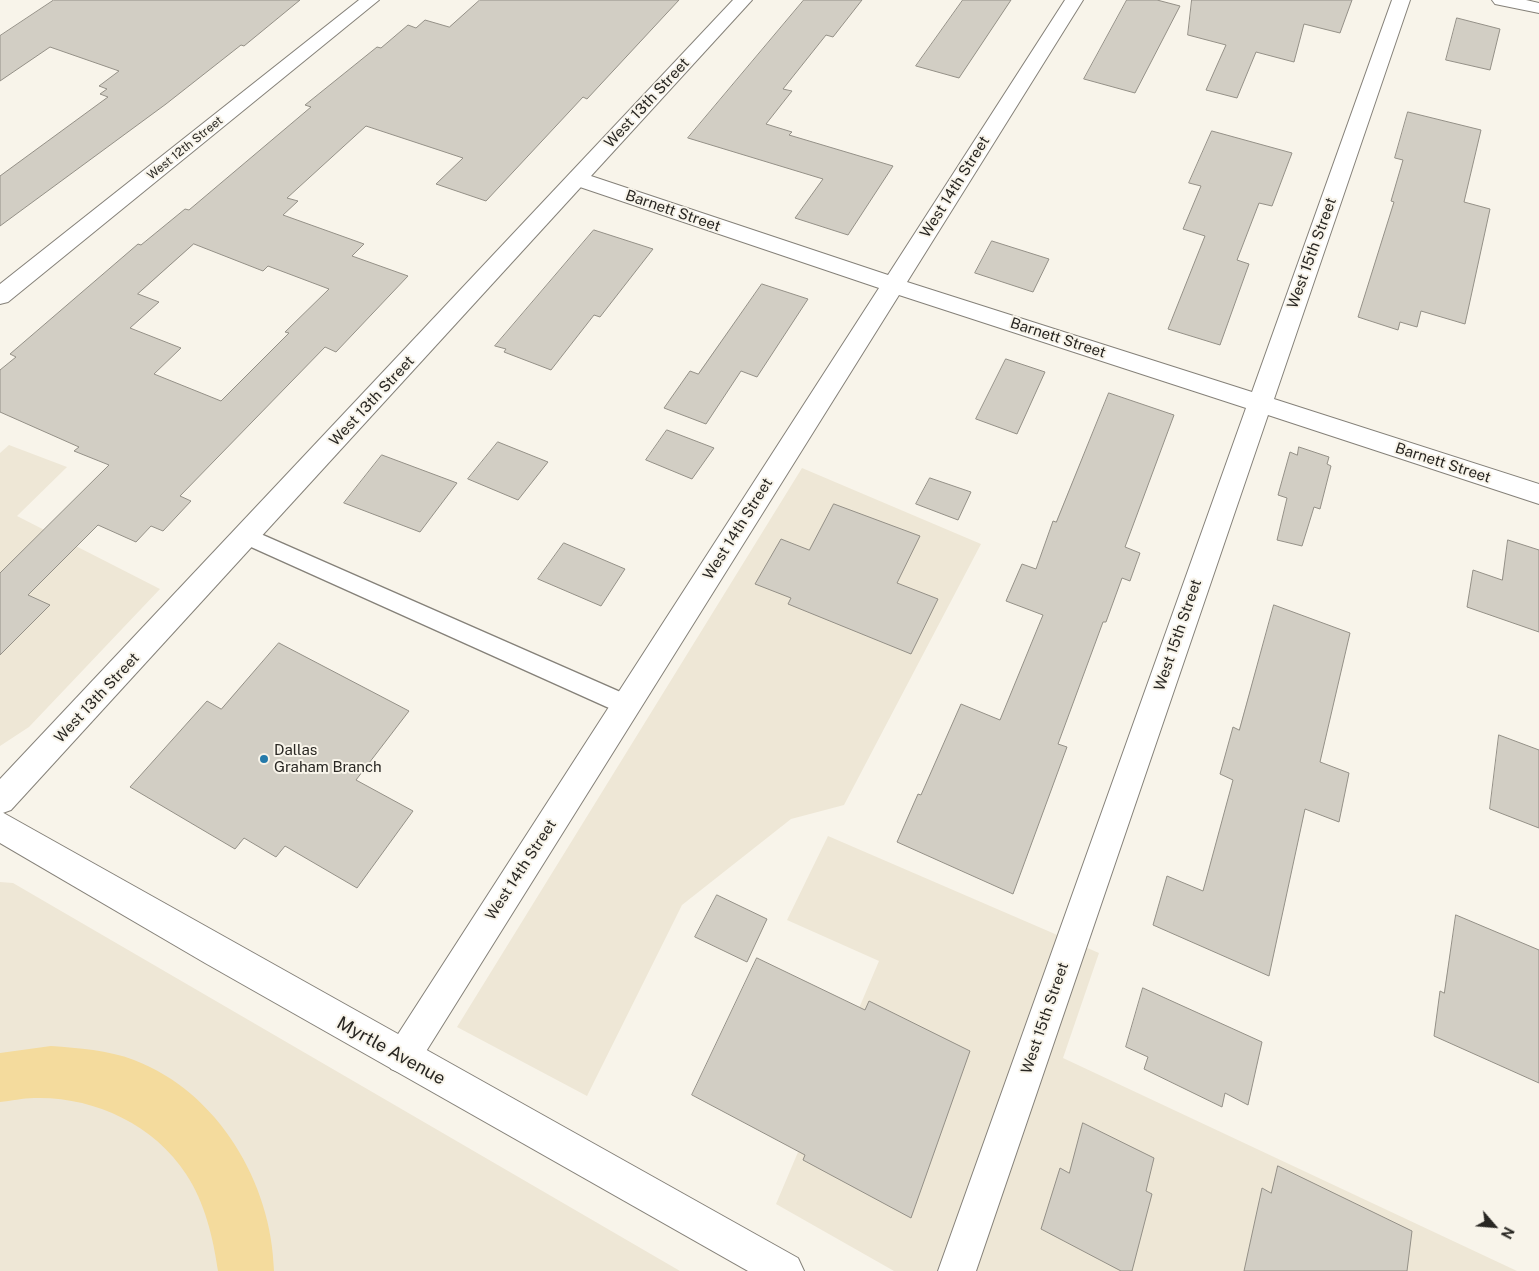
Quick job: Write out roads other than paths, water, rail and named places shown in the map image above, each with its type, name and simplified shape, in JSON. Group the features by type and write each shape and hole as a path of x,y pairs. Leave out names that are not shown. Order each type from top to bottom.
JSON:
{"street":[{"name":"West 12th Street","path":"0,296 370,0"},
{"name":"West 13th Street","path":"0,800 248,536 743,0"},
{"name":"West 14th Street","path":"402,1057 1074,0"},
{"name":"West 15th Street","path":"956,1271 1401,0"},
{"path":"1502,0 1539,8"},
{"name":"Barnett Street","path":"578,179 893,285 1539,494"},
{"name":"Myrtle Avenue","path":"0,826 160,920 785,1271"}],"lane":[{"path":"248,536 626,705"}],"place":[{"name":"Dallas Graham Branch","path":"264,759"}]}
